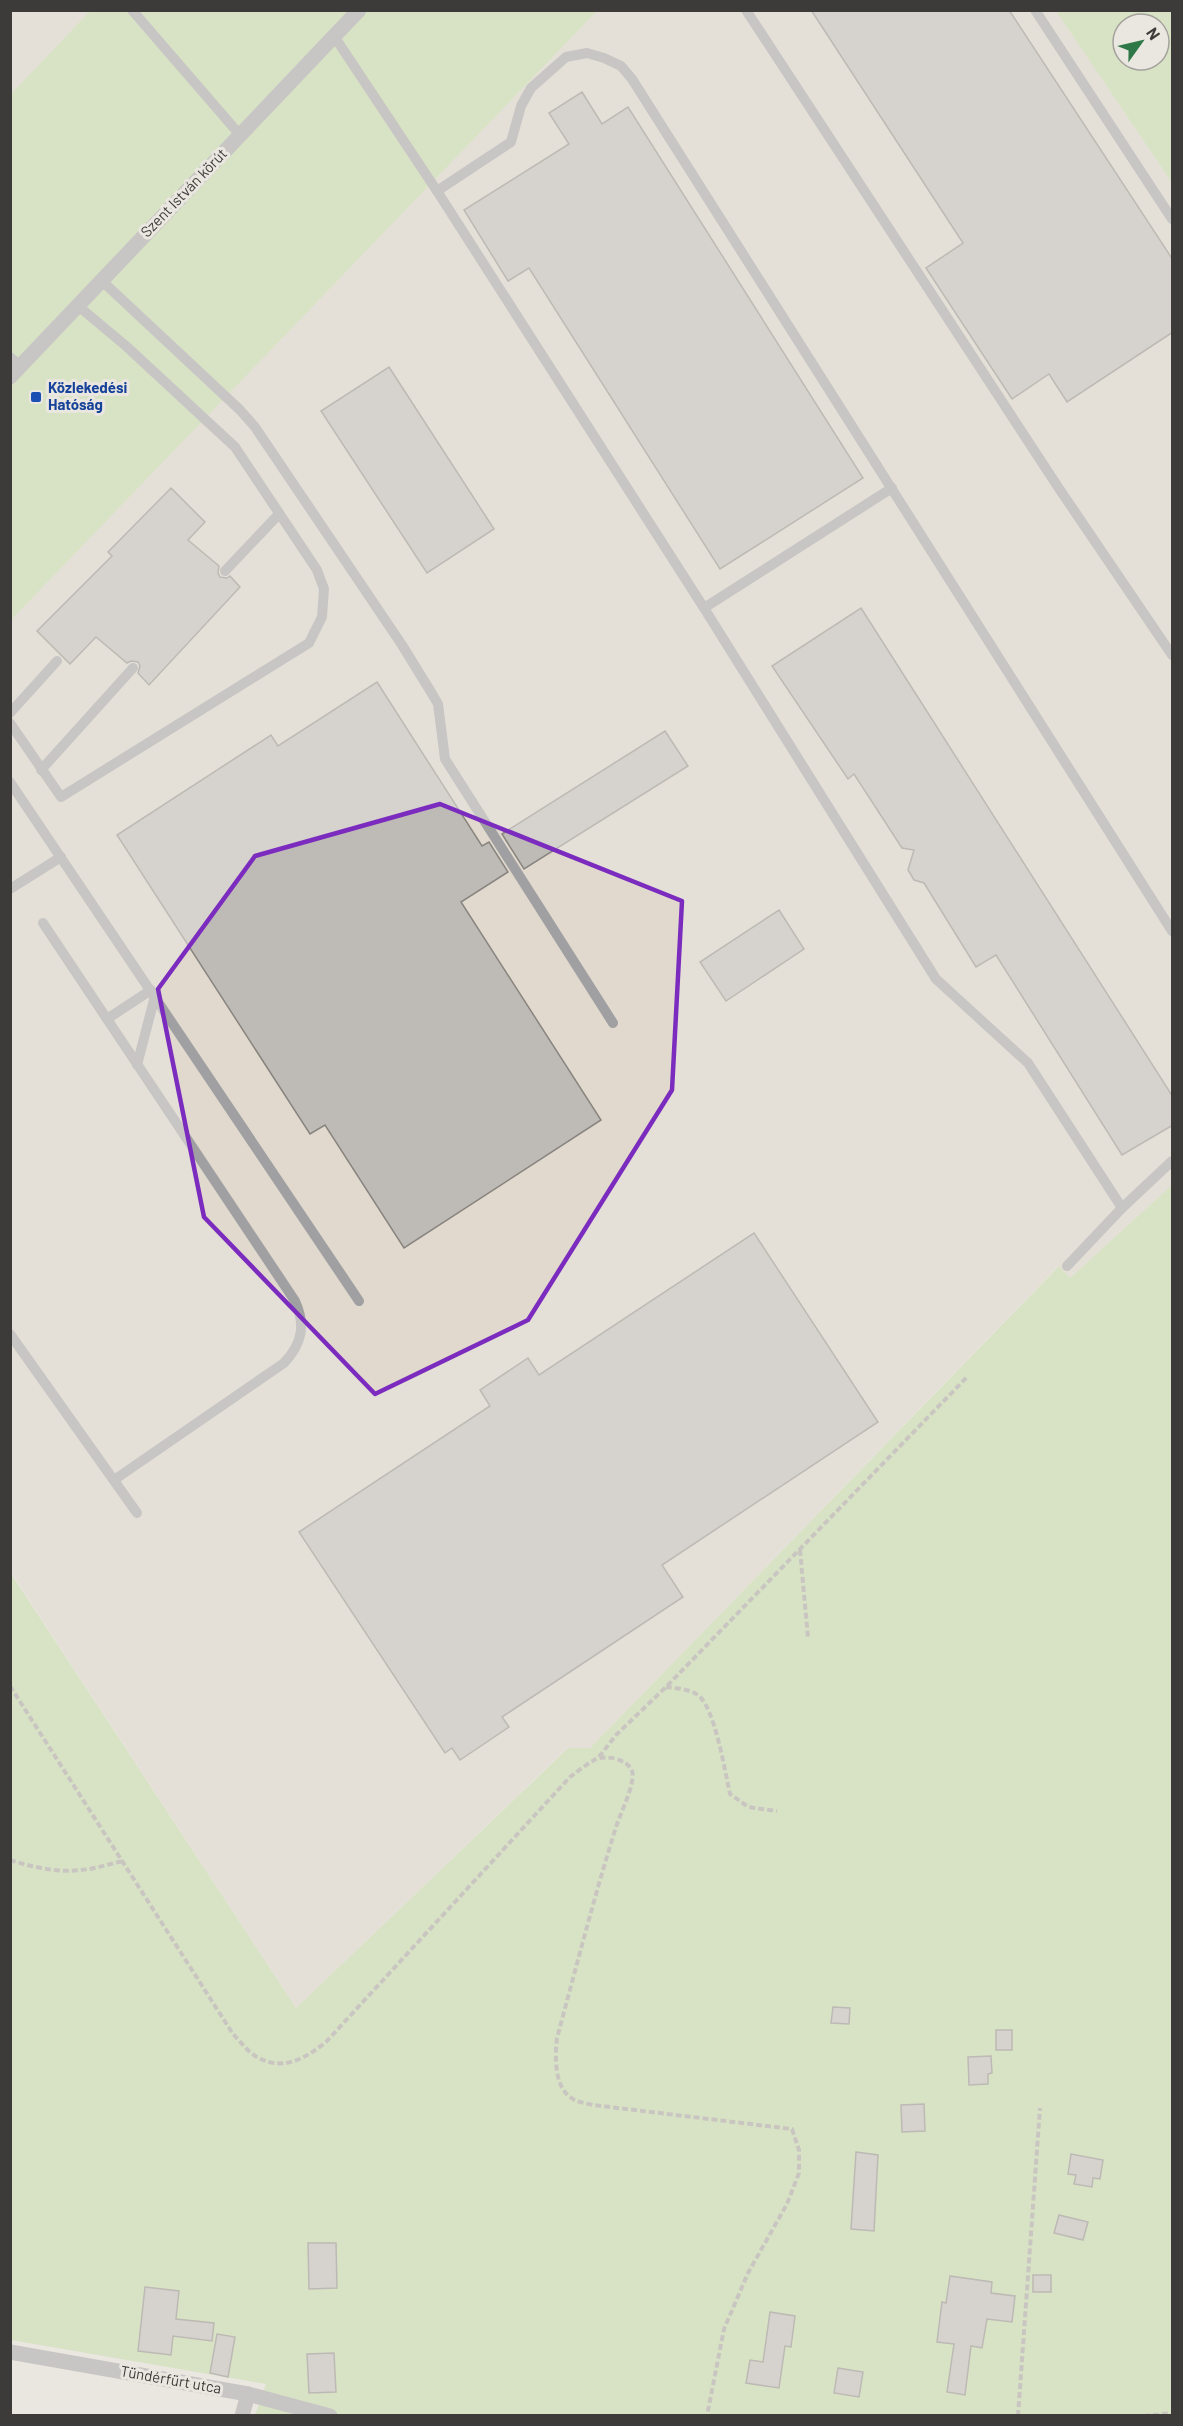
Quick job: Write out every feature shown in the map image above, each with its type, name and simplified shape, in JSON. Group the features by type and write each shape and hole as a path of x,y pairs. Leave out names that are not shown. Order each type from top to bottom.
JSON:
{"street":[{"name":"Szent István körút","path":"14,367 77,305 359,10"},
{"name":"Tündérfürt utca","path":"10,2352 248,2394 330,2415"},
{"path":"242,2415 248,2394"}],"lane":[{"path":"132,10 240,135"},
{"path":"746,10 1052,477 1173,655"},
{"path":"1035,10 1173,219"},
{"path":"334,36 437,191 704,608 936,979 1028,1063 1122,1208"},
{"path":"437,191 511,142 521,106 531,88 566,57 587,53 621,66 632,78 1173,931"},
{"path":"101,280 240,410 255,427 402,645 431,692 438,704 446,759 613,1023"},
{"path":"10,723 60,797 309,643 322,616 324,588 317,570 235,447 126,346 77,305"},
{"path":"704,608 892,488"},
{"path":"225,571 279,514"},
{"path":"10,713 57,661"},
{"path":"41,770 133,668"},
{"path":"10,783 359,1301"},
{"path":"10,889 61,857"},
{"path":"43,923 295,1301 300,1312 302,1333 298,1344 284,1363 114,1480"},
{"path":"107,1019 153,993"},
{"path":"138,1065 153,993"},
{"path":"1067,1266 1122,1208 1173,1161"},
{"path":"10,1334 136,1513"}],"path":[{"path":"10,1686 233,2034 256,2056 273,2063 289,2063 307,2057 326,2042 570,1777 598,1758 616,1735 666,1687 967,1377"},
{"path":"800,1549 808,1638"},
{"path":"666,1687 687,1690 699,1696 710,1709 730,1794 748,1807 777,1811"},
{"path":"598,1758 622,1761 632,1771 633,1781 619,1816 598,1884 557,2038 555,2052 559,2081 563,2091 572,2099 593,2105 792,2129 799,2150 799,2173 787,2204 748,2273 724,2329 707,2415"},
{"path":"10,1860 66,1871 123,1861"},
{"path":"1018,2415 1040,2108"},
{"path":"1144,2415 1173,2413"}],"highlighted area":[{"path":"440,804 682,901 672,1090 528,1320 375,1394 204,1217 158,989 255,856"}],"shaded area":[{"path":"11,11 90,11 11,95"},
{"path":"597,11 1056,11 1172,183 1172,1185 1070,1278 1058,1266 590,1748 567,1748 296,2008 11,1572 10,620"}],"green space":[{"path":"90,11 597,11 11,620 10,95"},
{"path":"1056,11 1172,11 1172,183"},
{"path":"1172,1185 1172,2415 255,2415 266,2384 11,2340 10,1572 296,2008 568,1748 590,1748 1059,1266 1070,1278"}],"building":[{"path":"811,10 1009,10 1173,260 1173,332 1067,402 1049,374 1012,399 926,268 963,243"},
{"path":"582,92 602,124 628,107 863,478 720,569 529,268 508,281 464,210 569,144 549,113"},
{"path":"389,367 494,529 427,573 321,411"},
{"path":"171,488 205,522 188,540 219,566 220,577 230,576 240,587 149,685 138,673 140,666 138,662 127,663 96,637 70,664 37,631 112,556 108,552"},
{"path":"861,608 1173,1097 1173,1125 1122,1155 996,955 976,967 924,883 914,880 908,870 914,850 902,848 854,774 848,779 772,666"},
{"path":"377,682 482,846 489,842 508,872 461,902 601,1120 404,1248 325,1125 310,1134 117,835 271,735 278,746"},
{"path":"665,731 688,766 524,869 502,834"},
{"path":"779,910 804,949 726,1001 700,962"},
{"path":"754,1233 878,1422 662,1565 683,1597 502,1717 509,1727 460,1760 452,1748 445,1753 299,1532 490,1406 480,1390 528,1358 539,1375"},
{"path":"833,2007 850,2008 849,2024 831,2023"},
{"path":"996,2030 1012,2030 1012,2050 996,2050"},
{"path":"991,2056 992,2073 988,2074 988,2084 969,2085 968,2057"},
{"path":"924,2104 925,2131 902,2132 901,2105"},
{"path":"856,2152 878,2155 874,2231 851,2229"},
{"path":"1071,2154 1103,2160 1100,2179 1093,2178 1092,2187 1074,2184 1076,2175 1068,2174"},
{"path":"1059,2215 1088,2222 1083,2240 1054,2233"},
{"path":"308,2243 336,2243 337,2288 309,2289"},
{"path":"1033,2275 1051,2275 1051,2292 1033,2292"},
{"path":"950,2276 992,2282 991,2293 1015,2296 1012,2322 987,2319 982,2348 971,2346 965,2395 947,2392 954,2344 937,2342 942,2302 946,2303"},
{"path":"145,2287 179,2291 176,2319 214,2323 212,2341 173,2336 171,2355 138,2351"},
{"path":"770,2312 795,2316 791,2347 785,2346 779,2388 746,2383 750,2360 763,2362"},
{"path":"217,2334 235,2337 228,2377 210,2373"},
{"path":"334,2353 336,2392 309,2393 307,2354"},
{"path":"838,2368 863,2372 859,2397 834,2393"}],"place":[{"name":"Közlekedési Hatóság","path":"36,397"}]}
